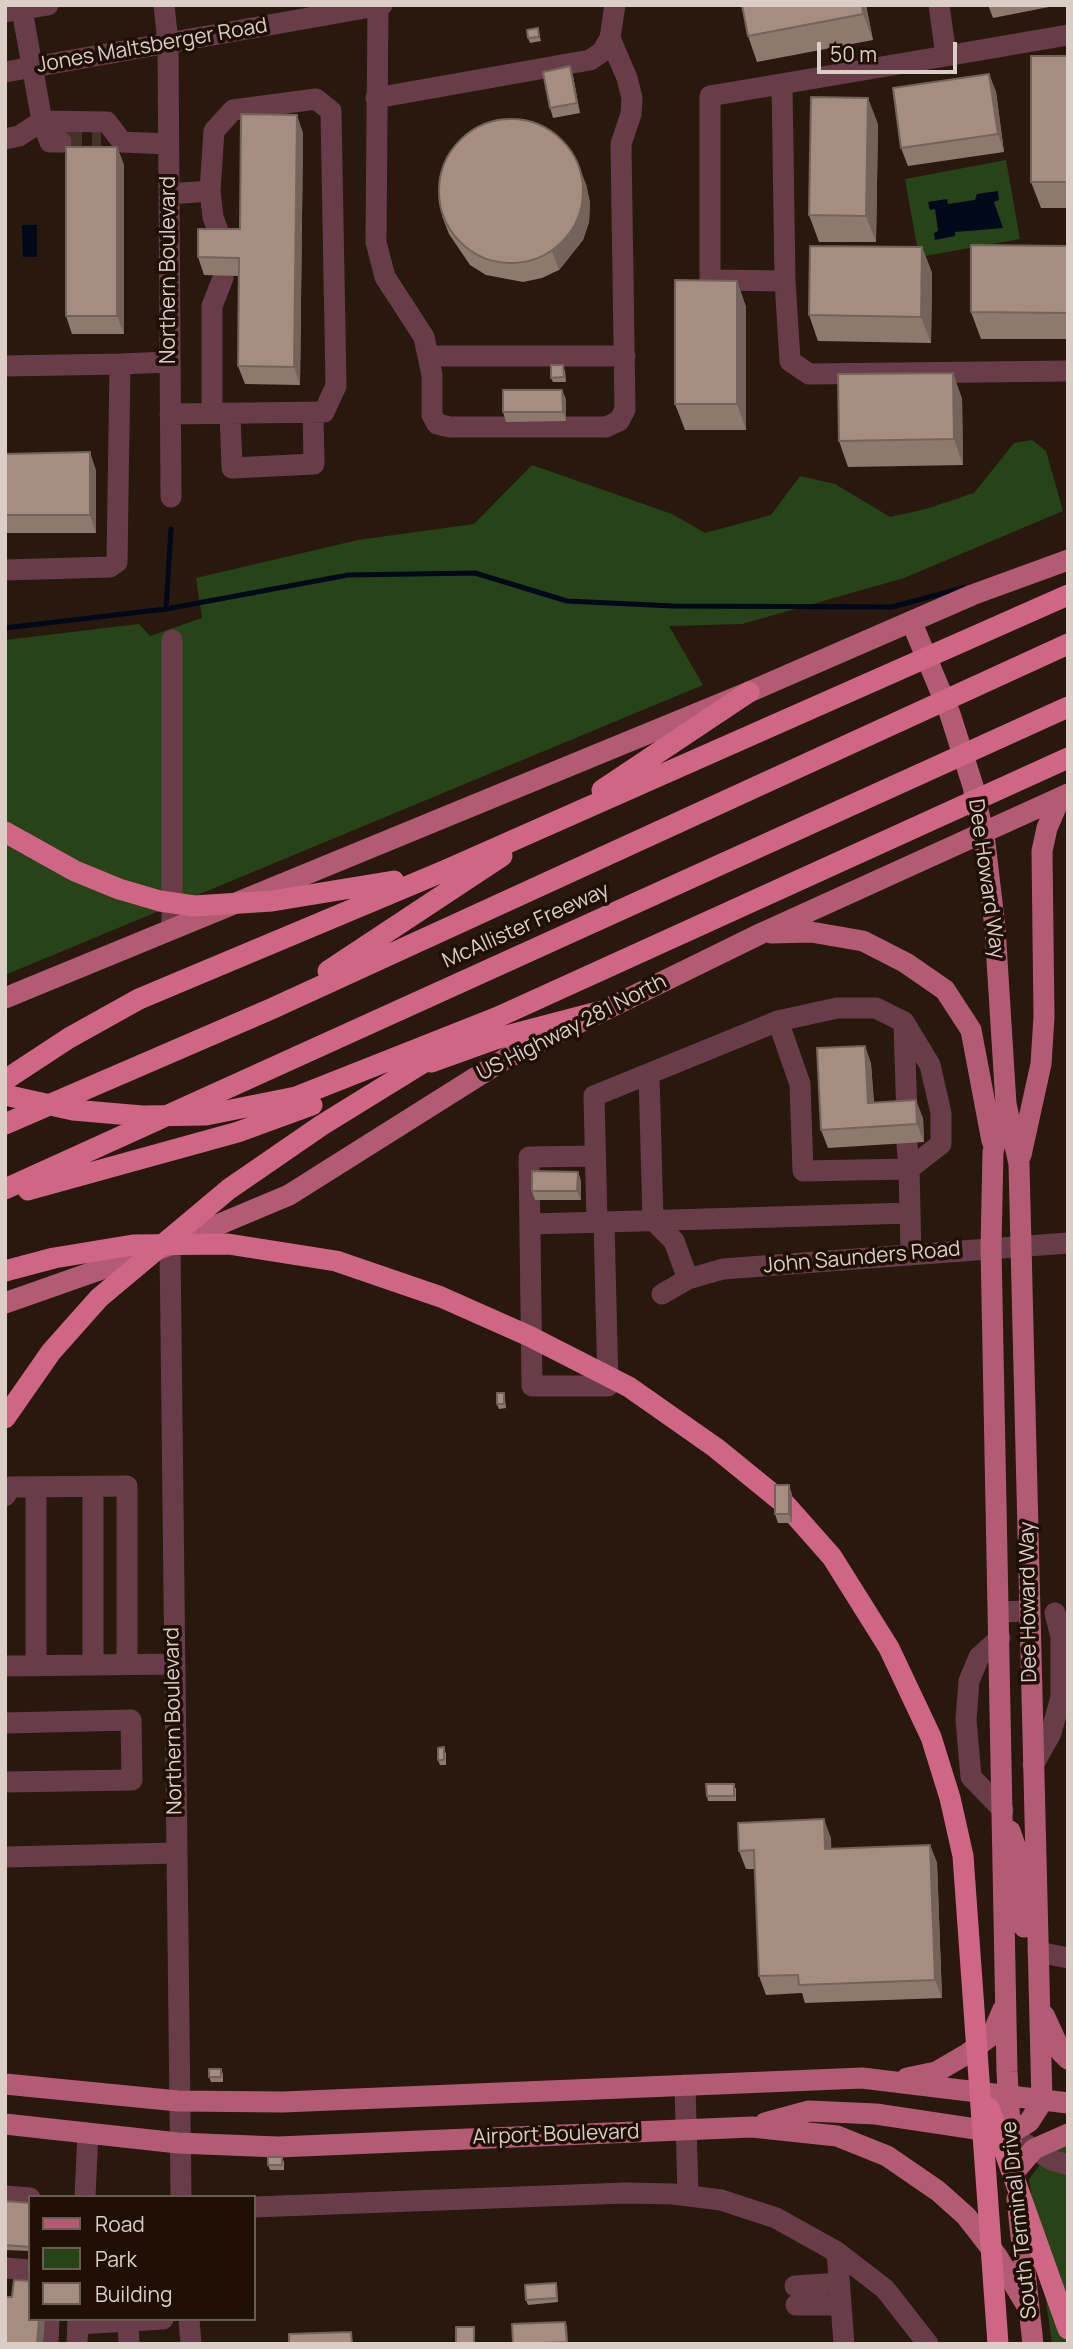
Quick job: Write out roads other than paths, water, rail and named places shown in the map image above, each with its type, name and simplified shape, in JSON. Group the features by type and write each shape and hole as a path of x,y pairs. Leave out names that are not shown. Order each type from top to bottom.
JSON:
{"highway":[{"path":"5,1080 69,1038 139,999 444,871 1068,595"},
{"name":"McAllister Freeway","path":"5,1124 271,1009 1068,644"},
{"path":"271,1009 749,692"},
{"name":"McAllister Freeway","path":"5,1189 1068,707"},
{"path":"5,1096 73,1110 142,1116 234,1111 324,1088 498,1017 1068,758"},
{"path":"5,832 75,871 119,889 160,901 194,906 272,901 352,890 444,871"},
{"path":"5,1196 237,1132 495,1039 598,1012"},
{"path":"5,1418 51,1352 99,1298 229,1189 322,1125 498,1017"},
{"path":"5,1271 54,1258 133,1245 228,1244 335,1261 441,1297 529,1336 629,1387 716,1448 786,1505 832,1557 888,1648 931,1737 963,1856 999,2344"},
{"path":"978,2076 1009,2170 1046,2261 1068,2329"}],"main road":[{"path":"5,998 749,692 972,595 1068,560"},
{"name":"Dee Howard Way","path":"912,623 950,714 973,786 985,844 995,928 1006,1104 1019,1164 1042,2102"},
{"path":"1019,1164 1041,1064 1044,1017 1042,851 1047,828 1064,796"},
{"name":"US Highway 281 North","path":"11,1300 170,1245 289,1195 505,1059 762,933 1064,796"},
{"path":"762,933 811,932 863,940 906,963 945,990 971,1030 993,1152"},
{"name":"Dee Howard Way","path":"1006,1104 993,1152 991,1247 1008,2097"},
{"path":"1003,1811 1019,1857 1026,1947 1038,1952"},
{"path":"891,2082 936,2072 967,2054 992,2035 1006,2000"},
{"path":"1039,2004 1061,2052 1068,2059"},
{"name":"Airport Boulevard","path":"5,2084 178,2101 358,2100 862,2078 1068,2104"},
{"name":"South Terminal Drive","path":"1008,2097 1009,2134 1033,2344"},
{"path":"752,2127 809,2111 876,2114 1009,2134 1029,2122 1042,2102"},
{"name":"Airport Boulevard","path":"5,2124 178,2143 278,2147 752,2127 836,2136 887,2156 938,2191 966,2216 997,2256 1031,2314"},
{"path":"1014,2172 1034,2149 1068,2134"}],"street":[{"path":"48,5 14,11 42,121 50,142 61,142"},
{"name":"Northern Boulevard","path":"164,5 168,43 171,497"},
{"path":"376,98 590,60 602,52 610,38 615,5"},
{"path":"939,5 946,56"},
{"path":"379,6 376,242 380,263 424,337 430,356 432,415 437,424 450,427 606,427 619,421 625,410 621,144 631,114 632,98 627,78 610,38"},
{"name":"Jones Maltsberger Road","path":"5,72 379,6"},
{"path":"785,281 710,280 709,96 1068,35"},
{"path":"782,84 785,281 790,361 809,374 1068,371"},
{"path":"170,414 324,412 336,386 331,111 316,99 233,110 214,131 210,191 213,217 222,242"},
{"path":"5,139 19,136 42,121 107,122 112,142 168,144"},
{"path":"169,194 210,191"},
{"path":"223,278 212,306 221,413 232,468 314,464 313,412"},
{"path":"430,356 625,356"},
{"path":"5,366 170,362"},
{"path":"5,570 110,567 117,562 120,364"},
{"path":"172,640 172,929"},
{"path":"596,1156 529,1157 532,1386 608,1386 594,1096 778,1021 837,1008 876,1008 904,1022 930,1065 941,1113 941,1143 909,1169 803,1171 800,1084 778,1021"},
{"path":"904,1022 907,1119"},
{"path":"649,1074 653,1220 674,1241 688,1279"},
{"path":"908,1144 911,1254"},
{"path":"530,1224 910,1213"},
{"name":"John Saunders Road","path":"662,1294 688,1279 723,1269 1068,1243"},
{"name":"Northern Boulevard","path":"170,1245 178,2143 181,2195"},
{"path":"5,1496 11,1487 127,1486 127,1664"},
{"path":"36,1487 36,1666"},
{"path":"93,1487 93,1665"},
{"path":"1000,1612 1029,1613 1061,1609 1061,1697 1051,1733 1033,1765"},
{"path":"1000,1638 979,1657 969,1681 966,1720 971,1777 1003,1811"},
{"path":"5,1666 173,1664"},
{"path":"5,1723 131,1720 132,1780 5,1782"},
{"path":"5,1857 175,1853"},
{"path":"1038,1952 1068,1958"},
{"path":"685,2085 688,2196"},
{"path":"85,2195 88,2133"},
{"path":"1009,2134 1068,2165"},
{"path":"256,2207 625,2193 721,2200 776,2218 837,2252 885,2288 929,2344"},
{"path":"5,2196 28,2198"},
{"path":"837,2252 844,2344"},
{"path":"5,2268 28,2270"},
{"path":"839,2283 795,2295 841,2305"},
{"path":"48,2344 49,2321"},
{"path":"77,2329 128,2321 129,2344"},
{"path":"189,2321 191,2344"}],"water":[{"path":"998,191 999,200 994,202 1003,228 955,232 955,236 935,240 934,233 938,231 935,209 930,210 928,202 947,199 948,204 975,200 977,194"},
{"path":"22,225 37,225 37,257 23,257"}],"waterway":[{"path":"166,609 171,529"},
{"path":"5,628 166,609 348,575 475,573 567,601 673,606 892,607 966,587"}],"tunnel":[{"path":"61,142 101,142"}]}
